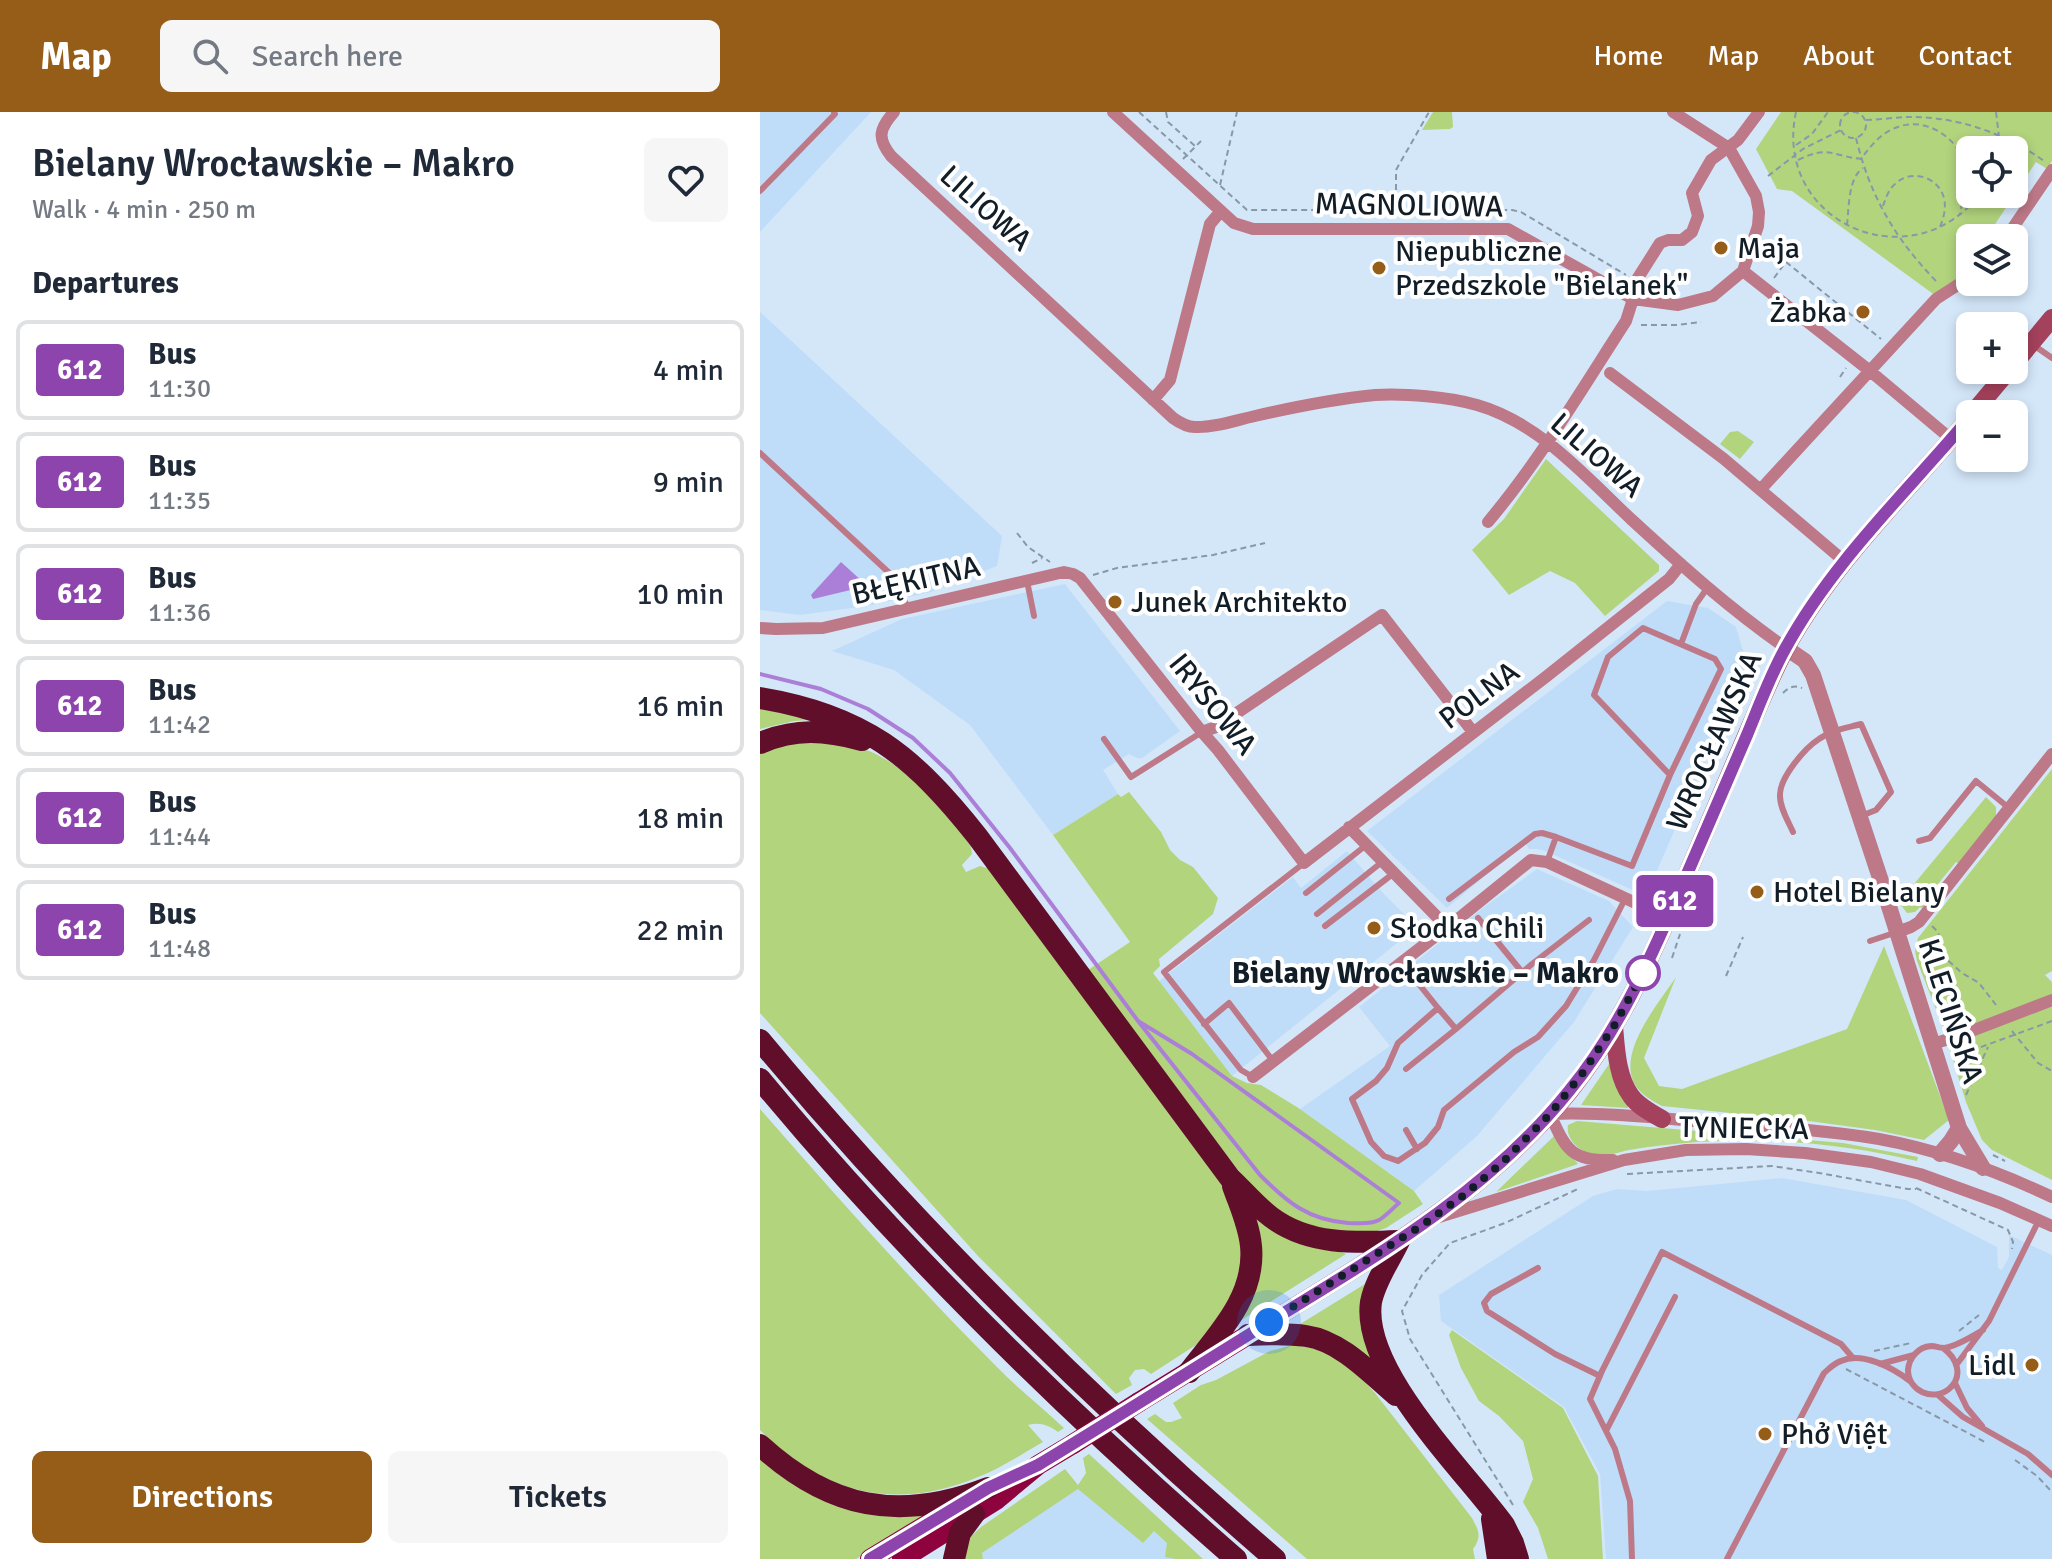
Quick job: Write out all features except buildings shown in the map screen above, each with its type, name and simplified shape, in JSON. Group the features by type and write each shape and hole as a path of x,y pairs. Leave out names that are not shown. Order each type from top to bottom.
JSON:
{"highway":[{"path":"760,698 817,710 848,722 878,738 932,783 977,836 1230,1178 1262,1210 1284,1226 1324,1240 1399,1241 1373,1295 1370,1322 1374,1341 1410,1407 1507,1530 1518,1559"},
{"path":"760,743 802,732 835,733 903,758"},
{"path":"760,1040 877,1175 1005,1310 1148,1447 1275,1559"},
{"path":"760,1079 880,1216 978,1319 1107,1444 1236,1559"},
{"path":"1189,1372 1232,1316 1247,1284 1251,1247 1244,1215 1230,1178"},
{"path":"1248,1335 1306,1336 1325,1341 1347,1354 1410,1407"},
{"path":"760,1445 807,1481 844,1498 864,1503 918,1505 950,1500 988,1488"},
{"path":"1484,1500 1494,1526 1498,1559"},
{"path":"954,1559 960,1533 974,1514"}],"main road":[{"path":"2028,347 2052,318"},
{"name":"WROCŁAWSKA","path":"1984,400 1997,384"},
{"name":"WROCŁAWSKA","path":"1248,1335 1432,1219 1504,1161 1550,1114 1582,1074 1632,995 1786,648 1817,596 1844,561 1956,433"},
{"path":"1614,1026 1618,1063 1625,1087 1632,1098 1662,1119"},
{"path":"870,1559 988,1488 1038,1465 1248,1335"},
{"path":"902,1559 996,1500 1038,1465"}],"street":[{"name":"LILIOWA","path":"894,112 882,127 881,137 883,146 891,156 1183,425 1193,427 1316,404 1395,394 1476,405 1515,421 1548,442 1681,564 1753,625 1786,648"},
{"name":"MAGNOLIOWA","path":"1113,112 1234,223 1253,229 1508,229 1633,299"},
{"path":"1633,299 1678,305 1713,296 1743,271 1758,226 1756,196 1729,148 1673,112"},
{"path":"1488,522 1548,442 1626,321 1636,281 1660,243 1682,240 1692,232 1698,216 1692,193 1711,160 1738,140 1759,112"},
{"path":"2015,224 2052,168"},
{"path":"1153,400 1170,380 1210,224 1221,211"},
{"path":"1743,271 1951,439"},
{"path":"1761,489 1936,299 1956,286"},
{"path":"1610,373 1761,489 1844,561"},
{"name":"POLNA","path":"1304,863 1643,600 1669,579 1681,564"},
{"path":"1064,572 1080,578"},
{"name":"BŁĘKITNA","path":"760,628 823,628 1064,572"},
{"name":"IRYSOWA","path":"1080,578 1304,863"},
{"path":"1202,732 1216,727 1382,615 1473,732"},
{"name":"KLECIŃSKA","path":"1786,648 1805,661 1813,675 1959,1128 1989,1162"},
{"path":"1897,932 1915,925 1923,917 2052,754"},
{"path":"1349,827 1447,927"},
{"path":"1253,1077 1531,860 1547,862 1668,918"},
{"path":"1932,1044 2052,1000"},
{"name":"TYNIECKA","path":"1550,1114 1584,1113 1880,1139 1989,1162 2052,1197"},
{"path":"1550,1114 1573,1152 1591,1161 1625,1167"},
{"path":"1940,1154 1959,1128"},
{"name":"TYNIECKA","path":"1432,1219 1686,1150 1746,1149 1871,1162 1920,1174 2052,1226"}],"lane":[{"path":"760,191 834,112"},
{"path":"2031,343 2052,358"},
{"path":"760,453 899,582 907,608"},
{"path":"1027,581 1034,616"},
{"path":"1681,644 1696,604 1708,587"},
{"path":"1449,899 1535,834 1556,837 1632,866 1670,775 1721,669 1715,659 1643,628 1608,657 1594,695 1670,775"},
{"path":"1793,832 1779,800 1780,788 1796,762 1818,739 1861,724 1891,792 1876,810 1859,816"},
{"path":"1104,739 1131,777 1202,732"},
{"path":"1919,841 1930,838 1976,781 2009,808"},
{"path":"1547,862 1556,837"},
{"path":"1306,893 1365,846"},
{"path":"1317,914 1382,862"},
{"path":"1253,1077 1241,1070 1164,972 1304,863"},
{"path":"1325,926 1394,873"},
{"path":"1438,1008 1398,1043 1387,1068 1376,1081 1352,1099 1371,1142 1384,1156 1398,1161 1425,1143 1438,1127 1444,1110 1514,1052 1538,1037 1566,1006 1625,899"},
{"path":"1478,918 1522,972"},
{"path":"1406,1069 1589,920"},
{"path":"1870,941 1897,932"},
{"path":"1402,963 1456,1029"},
{"path":"1204,1024 1229,1003 1274,1062"},
{"path":"1406,1130 1417,1149"},
{"path":"1957,1364 1994,1313 2039,1220"},
{"path":"1632,1559 1630,1501 1615,1449 1590,1399 1662,1252 1841,1344 1853,1358"},
{"path":"1538,1268 1491,1294 1484,1303 1487,1311 1555,1354 1600,1376"},
{"path":"1606,1431 1675,1297"},
{"path":"1943,1348 1983,1330"},
{"path":"1727,1559 1818,1382 1833,1365 1853,1358 1880,1364 1900,1373 1928,1395 1946,1391 1955,1383 1958,1373 1951,1354 1936,1346 1927,1346 1914,1355 1880,1364"},
{"path":"1910,1381 1908,1368 1914,1355"},
{"path":"1955,1383 1967,1408 1984,1429"},
{"path":"1938,1395 1963,1417 2028,1454 2052,1475"}],"path":[{"path":"1139,112 1247,210 1396,211 1396,170 1429,112"},
{"path":"1166,112 1168,122 1196,147"},
{"path":"1219,186 1237,112"},
{"path":"1796,112 1794,146 1802,176 1814,197 1847,225 1874,235 1900,238 1940,228 1967,208"},
{"path":"1794,146 1812,134 1828,112"},
{"path":"1851,112 1860,114 1866,120 1866,129 1860,137 1848,138 1841,130 1841,120 1851,112"},
{"path":"1996,112 1999,136"},
{"path":"1866,120 1933,119 1977,127 1997,136"},
{"path":"1861,159 1878,139 1896,127 1920,125 1943,133 1962,154 1967,170 1968,189 1960,216"},
{"path":"1768,176 1795,154 1841,130"},
{"path":"1856,138 1868,181 1882,208 1900,238 1946,292"},
{"path":"1174,169 1201,141"},
{"path":"2028,151 2052,168"},
{"path":"1797,161 1810,154 1828,152 1861,159"},
{"path":"1847,225 1857,172 1864,167"},
{"path":"1882,208 1896,182 1908,176 1924,177 1939,188 1945,199 1940,228"},
{"path":"1774,279 1786,262 1886,343"},
{"path":"1632,325 1701,322"},
{"path":"1017,533 1028,547 1064,572"},
{"path":"1080,578 1117,568 1213,555 1265,543"},
{"path":"1032,563 1044,557"},
{"path":"1923,917 1938,932 1944,957 1979,983 2038,1063 2052,1071"},
{"path":"1726,976 1743,937"},
{"path":"1962,1054 2052,1021"},
{"path":"1960,1103 1989,1044"},
{"path":"1989,1162 2006,1162"},
{"path":"1625,1167 1772,1166 1916,1188 2008,1230 2013,1242 2012,1254"},
{"path":"1514,1507 1410,1339 1402,1311 1422,1275 1450,1243 1505,1223 1588,1184"},
{"path":"1953,1334 1984,1311"},
{"path":"1866,1353 1913,1342"},
{"path":"1849,1365 1846,1370 1994,1447"},
{"path":"2005,1454 2037,1476 2052,1492"}],"shaded area":[{"path":"760,112 871,112 760,232"},
{"path":"760,312 1002,536 997,566 931,592 867,606 800,615 760,610"},
{"path":"841,562 863,582 863,587 813,599 811,595"},
{"path":"1065,584 1180,731 1142,758 1129,754 1103,770 1118,794 1053,835 970,725 894,670 832,651 902,619"},
{"path":"1667,601 1708,608 1736,627 1746,661 1739,688 1646,896 1545,851 1529,849 1526,844 1447,908 1367,831"},
{"path":"1347,851 1417,927 1232,1076 1159,981 1293,877 1301,888"},
{"path":"1537,869 1609,901 1633,927 1574,1022 1477,1136 1414,1191 1300,1109 1390,1046 1359,1007 1484,907"},
{"path":"1782,1178 1906,1200 1997,1247 1998,1268 2002,1270 2009,1257 2009,1235 2052,1255 2052,1559 1606,1559 1600,1474 1564,1407 1441,1321 1439,1295 1593,1196 1617,1189 1647,1191"},
{"path":"1101,1472 1194,1559 983,1559 982,1553"}],"green space":[{"path":"1433,112 1452,112 1453,127 1422,130"},
{"path":"1781,112 2052,112 2052,161 2047,169 2036,162 2028,174 2028,136 1956,136 1956,208 2006,208 1995,224 1956,224 1956,279 1936,296 1792,191 1777,189 1756,149"},
{"path":"1738,431 1754,442 1740,459 1720,444 1730,432"},
{"path":"1546,459 1659,565 1659,571 1605,616 1575,583 1550,571 1509,595 1472,550 1504,519"},
{"path":"760,708 811,720 760,729"},
{"path":"815,738 856,747 882,757 916,782 936,802 970,846 972,854 962,865 966,872 980,866 990,869 1227,1193 1244,1252 1234,1298 1199,1343 1151,1374 1144,1369 1135,1370 1129,1378 1132,1385 1116,1394 978,1256 760,1013 760,751"},
{"path":"2052,769 2052,971 2045,975 2052,982 2052,1180 1992,1150 1982,1140 1915,951 1918,938"},
{"path":"1129,792 1161,832 1170,850 1193,867 1218,898 1213,914 1159,959 1160,966 1153,973 1232,1076 1261,1085 1300,1109 1414,1191 1423,1204 1386,1228 1371,1233 1352,1235 1301,1226 1258,1195 1088,970 1130,942 1053,835 1118,794 1121,797"},
{"path":"1986,797 1996,807 1996,817 1959,864 1956,862 1933,890 1923,909 1920,907 1915,912 1907,913 1900,901"},
{"path":"1884,946 1949,1120 1924,1140 1809,1121 1662,1106 1643,1094 1634,1083 1631,1056 1636,1042 1651,1013 1676,977 1644,1058 1659,1086 1682,1089 1847,1029"},
{"path":"1609,1064 1615,1085 1628,1108 1581,1105"},
{"path":"760,1109 936,1304 1005,1375 1064,1428 1058,1432 1044,1425 1028,1425 1043,1442 995,1469 947,1488 889,1494 861,1491 834,1482 784,1452 760,1430"},
{"path":"1577,1121 1843,1143 1918,1157 1917,1161 1835,1146 1752,1140 1671,1144 1599,1156 1582,1150 1569,1136 1568,1125"},
{"path":"1554,1136 1578,1164 1496,1192"},
{"path":"1250,1210 1346,1254 1240,1321"},
{"path":"1365,1284 1376,1366 1297,1326"},
{"path":"1452,1330 1563,1408 1598,1476 1603,1559 1548,1559 1538,1528 1523,1502 1533,1479 1523,1441 1479,1401 1461,1368 1449,1335"},
{"path":"1293,1345 1317,1349 1339,1360 1375,1393 1472,1518 1478,1534 1473,1549 1475,1559 1307,1559 1147,1419 1155,1414 1166,1422 1182,1418 1173,1403 1201,1385 1270,1351"},
{"path":"760,1452 780,1470 930,1513 856,1559 760,1559"},
{"path":"1089,1454 1203,1559 1165,1557 1167,1543 1154,1531 1143,1543 1078,1489 982,1553 983,1559 960,1559 965,1542 981,1527 1065,1469 1078,1485 1086,1473 1083,1458"}],"waterway":[{"path":"760,674 821,689 868,709 913,738 950,773 1010,848 1138,1021 1260,1175 1280,1193 1310,1214 1348,1223 1375,1222 1399,1203 1192,1054 1138,1021"}],"bus line":[{"name":"612","path":"870,1559 988,1488 1038,1465 1347,1274 1448,1207 1516,1150 1570,1091 1599,1051 1632,995 1775,671 1817,596 1956,433"}],"place":[{"name":"Maja","path":"1721,248"},
{"name":"Niepubliczne Przedszkole \"Bielanek\"","path":"1379,268"},
{"name":"Żabka","path":"1863,312"},
{"name":"Junek Architekto","path":"1115,602"},
{"name":"Hotel Bielany","path":"1757,892"},
{"name":"Słodka Chili","path":"1374,928"},
{"name":"Bielany Wrocławskie – Makro","path":"1643,973"},
{"name":"Lidl","path":"2032,1365"},
{"name":"Phở Việt","path":"1765,1434"}],"route":[{"path":"1269,1322 1424,1224 1484,1179 1516,1150 1570,1091 1599,1051 1643,973"}]}
